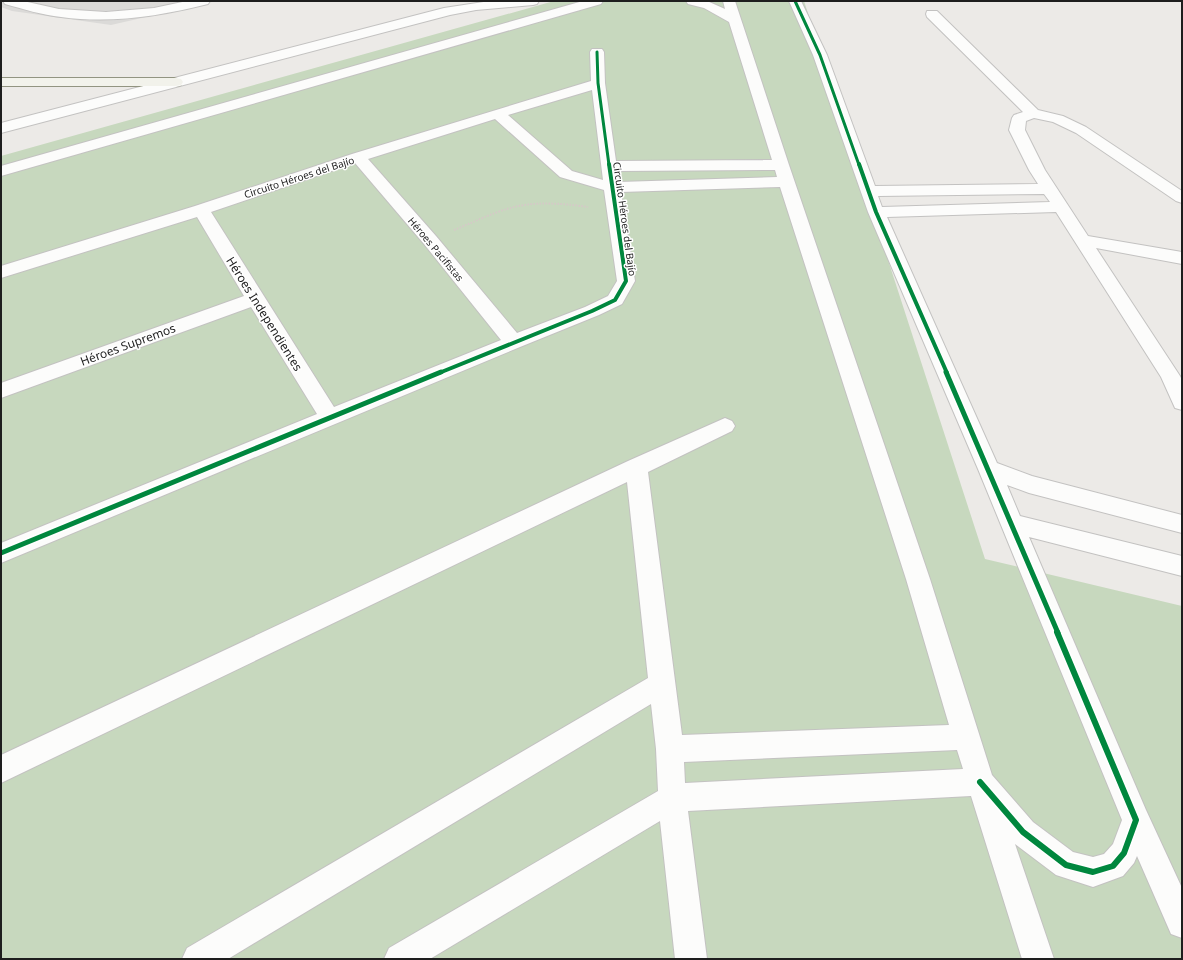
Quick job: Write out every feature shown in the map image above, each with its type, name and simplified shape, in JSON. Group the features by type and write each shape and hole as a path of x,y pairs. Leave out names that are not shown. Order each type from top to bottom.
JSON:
{"street":[{"path":"9,1 56,13 89,17 110,17 136,14 204,1"},
{"path":"1,128 448,11 476,6 533,1"},
{"path":"1,171 597,1"},
{"path":"692,1 708,6 735,20"},
{"path":"729,1 784,174 918,580 980,782 1038,959"},
{"path":"795,1 820,55 876,212 989,469 1136,820 1182,923"},
{"path":"932,14 1033,113"},
{"name":"Circuito Héroes del Bajío","path":"1,553 328,417 592,311 615,300 626,281 615,212 598,83 597,52"},
{"path":"1,82 176,82"},
{"name":"Circuito Héroes del Bajío","path":"1,272 201,210 358,157 598,83"},
{"path":"1182,198 1081,130 1058,118 1033,113 1019,118 1017,130 1037,170 1176,377 1182,403"},
{"path":"498,114 566,174 612,186 784,174"},
{"name":"Héroes Pacifistas","path":"358,157 430,240 513,342"},
{"path":"609,166 784,174"},
{"path":"868,191 1049,189"},
{"path":"876,212 1061,206"},
{"name":"Héroes Independientes","path":"201,210 328,417"},
{"path":"1083,240 1182,258"},
{"name":"Héroes Supremos","path":"1,391 255,300"},
{"path":"1,769 725,426"},
{"path":"636,468 670,749 672,798 691,959"},
{"path":"989,469 1029,484 1182,524"},
{"path":"1012,524 1050,532 1182,566"},
{"path":"198,959 662,683"},
{"path":"670,749 966,737"},
{"path":"980,782 1023,832 1066,865 1093,872 1113,866 1124,853 1136,820"},
{"path":"400,959 672,798 980,782"}],"path":[{"path":"430,240 515,207 538,204 562,204 615,212"}],"shaded area":[{"path":"1,1 216,1 111,25 12,11 1,7"}],"green space":[{"path":"554,1 804,1 985,559 1182,606 1182,959 1,959 1,156"}],"cycle path":[{"path":"795,1 820,55 876,212 989,469 1136,820 1124,853 1113,866 1093,872 1066,865 1023,832 980,782"},
{"path":"1,553 513,342 592,311 615,300 626,281 598,83 597,52"}]}
